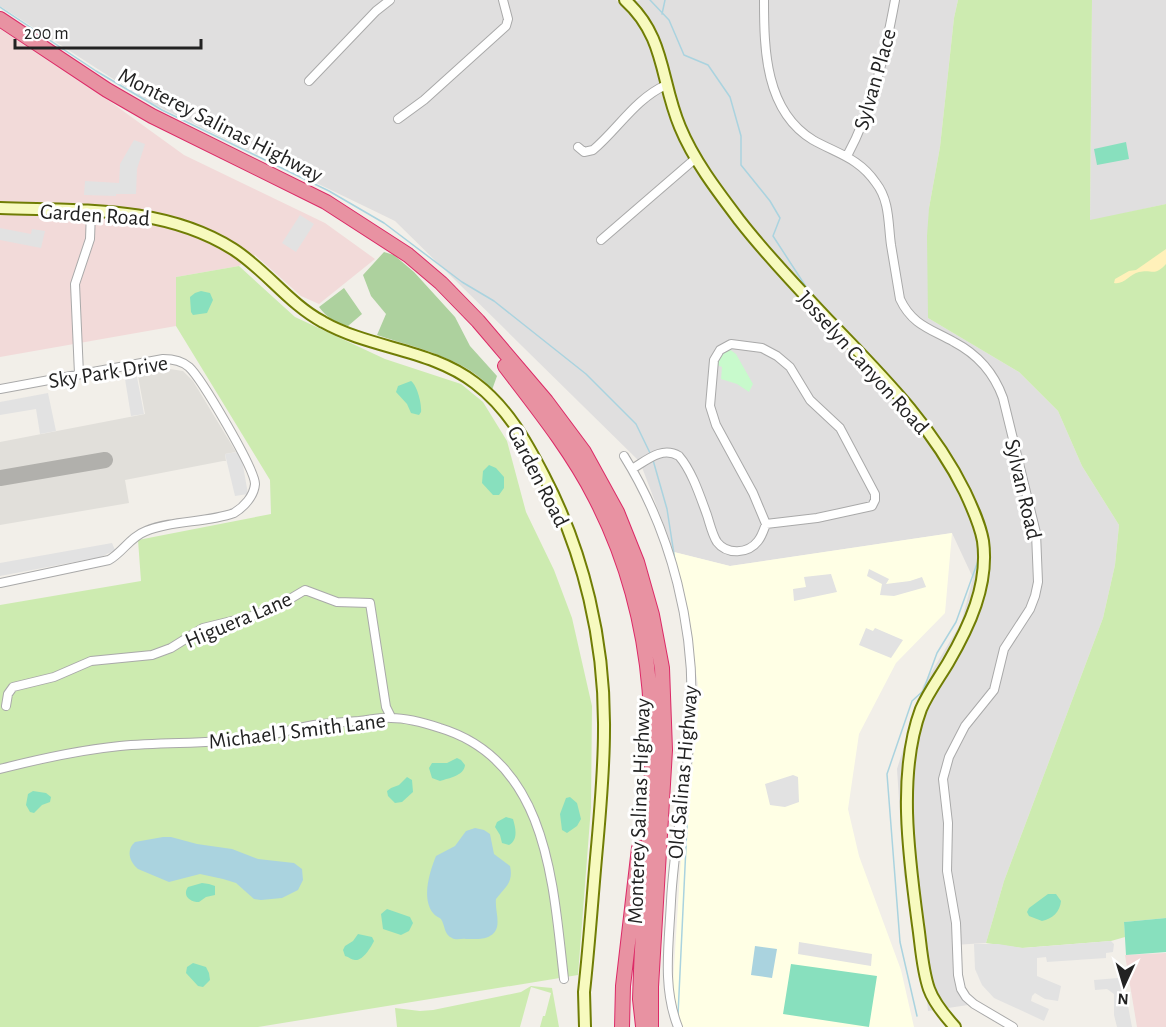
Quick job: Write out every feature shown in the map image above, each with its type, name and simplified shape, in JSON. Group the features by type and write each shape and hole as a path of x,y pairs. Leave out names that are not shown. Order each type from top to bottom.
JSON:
{"highway":[{"name":"Monterey Salinas Highway","path":"0,19 107,90 152,116 326,202 419,264 456,297 516,365 569,431 604,488 637,562 655,628 663,682 664,763 651,1001 652,1027"},
{"name":"Monterey Salinas Highway","path":"394,246 434,282 485,340 563,445 595,496 616,543 637,605 649,669 652,738"},
{"path":"622,1027 623,993 652,738"},
{"path":"643,1027 640,971 652,779 652,738"},
{"path":"629,939 627,993 629,1027"}],"street":[{"path":"309,81 376,10 390,0"},
{"path":"398,119 424,100 506,26 508,18 503,0"},
{"name":"Josselyn Canyon Road","path":"625,0 641,16 653,35 672,106 696,158 726,203 773,262 915,413 956,474 971,505 981,534 984,568 978,597 966,630 922,708 912,741 909,776 911,866 926,976 934,999 947,1019 956,1027"},
{"name":"Sylvan Road","path":"764,0 766,58 777,97 801,131 847,156 867,172 876,183 885,201 900,299 909,315 972,354 986,366 999,387 1036,533 1039,569 1035,596 1030,609 1007,642 994,690 965,726 948,758 943,779 948,823 947,871 956,923 958,975 961,989 974,1004 1013,1027"},
{"name":"Sylvan Place","path":"847,156 862,129 873,99 896,0"},
{"path":"578,147 585,152 593,150 636,106 666,85"},
{"path":"601,240 696,158"},
{"name":"Garden Road","path":"0,208 153,217 217,240 254,264 303,309 324,323 361,338 434,360 465,375 499,405 523,438 550,487 574,548 592,611 602,682 603,775 584,992 585,1027"},
{"path":"79,375 75,284 90,239 91,212"},
{"path":"730,344 762,348 777,356 790,367 810,400 840,428 875,494 875,500 869,508 817,518 766,524 753,493 716,425 710,406 710,385 714,360 720,351 730,344"},
{"name":"Sky Park Drive","path":"0,389 163,359 177,360 186,364 202,385 253,475 253,490 245,504 234,513 149,530 133,538 109,560 0,583"},
{"path":"632,469 660,453 670,452 679,456 698,492 714,536 719,544 729,550 740,551 754,545 766,524"},
{"name":"Old Salinas Highway","path":"624,456 649,503 668,552 690,656 692,696 690,729 674,852 668,973 669,998 678,1027"},
{"name":"Higuera Lane","path":"6,705 14,687 54,677 91,661 152,655 171,648 203,628 252,616 278,606 305,590 337,602 370,603 386,707 391,717"},
{"name":"Michael J Smith Lane","path":"0,769 31,761 101,749 247,739 314,726 391,717 427,724 460,736 491,756 515,783 535,817 546,856 554,900 564,979"}],"shaded area":[{"path":"0,0 616,0 624,6 640,0 958,0 940,147 929,208 928,318 1019,372 1058,411 1082,466 1119,525 1115,565 1103,618 1004,881 986,943 954,945 968,1005 928,1011 922,953 904,876 897,769 923,686 961,623 973,578 952,533 730,566 674,552 640,462 395,221 149,102 0,6"},
{"path":"1092,0 1166,0 1166,204 1090,221"},
{"path":"0,22 184,155 325,223 375,259 319,304 301,296 255,255 239,266 176,277 176,326 0,357"},
{"path":"134,140 145,144 137,169 136,194 84,195 85,181 119,183 120,164"},
{"path":"300,215 314,224 296,252 282,243"},
{"path":"0,228 31,234 32,229 45,231 41,248 0,240"},
{"path":"170,369 183,371 193,381 236,452 225,454 226,461 125,480 129,503 0,525 0,442 145,414 138,376"},
{"path":"137,377 144,414 131,416 125,379"},
{"path":"48,393 56,431 40,434 36,409 0,415 0,402"},
{"path":"237,452 242,460 248,494 235,496 225,454"},
{"path":"952,533 945,613 896,663 859,734 848,809 859,856 901,970 914,1027 683,1027 672,999 684,811 698,684 674,552 730,566"},
{"path":"112,543 115,550 101,557 0,576 0,563"},
{"path":"869,569 889,579 886,584 922,577 926,587 894,596 880,595 882,584 867,576"},
{"path":"831,574 837,592 794,601 793,589 806,587 804,577"},
{"path":"866,628 873,631 875,628 903,640 891,658 859,645"},
{"path":"793,775 798,777 799,802 785,807 770,805 765,784"},
{"path":"1111,941 1114,944 1113,952 1106,953 1106,958 1047,962 1046,957 1037,958 1037,976 1061,986 1058,1001 1045,999 1035,993 1032,996 1031,1001 1049,1009 1044,1021 994,998 982,985 975,969 974,944 998,944 1023,948"},
{"path":"799,942 872,954 871,966 798,954"},
{"path":"1166,953 1166,1027 1137,1027 1125,955"},
{"path":"1118,978 1125,981 1124,1001 1128,1006 1132,1027 1117,1027 1114,1015 1114,994 1107,989 1095,990 1094,980"}],"green space":[{"path":"958,0 1092,0 1090,220 1166,204 1166,918 1124,922 1125,937 1111,941 1022,948 986,943 1004,881 1103,618 1115,565 1119,525 1082,466 1058,411 1019,372 928,318 929,208 940,147"},
{"path":"1126,142 1129,159 1097,165 1094,149"},
{"path":"384,252 394,255 414,272 455,317 470,346 497,376 492,390 482,379 455,362 377,335 386,314 371,296 363,275"},
{"path":"239,266 295,317 385,359 461,384 483,402 507,441 526,512 554,570 572,618 592,706 591,807 578,975 258,1027 0,1027 0,605 141,581 138,540 271,514 270,480 176,326 176,277"},
{"path":"344,288 362,314 348,326 332,319 319,307"},
{"path":"201,291 210,293 213,300 207,313 193,315 190,297"},
{"path":"729,349 736,354 753,384 749,392 737,384 721,379 722,367 717,365 721,355"},
{"path":"411,381 420,400 419,415 411,413 407,404 396,392 398,386"},
{"path":"489,465 496,468 504,477 504,488 499,495 493,495 482,483 483,471"},
{"path":"457,758 465,765 462,772 440,781 432,778 429,768 432,763 447,763"},
{"path":"407,777 412,780 413,792 402,802 395,803 388,796 387,791 399,785"},
{"path":"33,791 46,793 51,797 50,802 42,805 34,813 30,812 26,805 28,794"},
{"path":"570,797 577,803 581,819 577,826 567,833 562,830 560,814 566,798"},
{"path":"506,817 513,819 515,830 514,840 509,845 502,843 495,827 497,822"},
{"path":"202,883 215,886 215,895 199,902 190,900 186,896 188,887"},
{"path":"1048,894 1056,894 1061,901 1055,914 1042,921 1029,916 1027,912 1029,908"},
{"path":"387,909 410,917 413,923 409,931 401,935 383,929 381,914"},
{"path":"1166,918 1166,952 1126,955 1124,922"},
{"path":"358,934 372,937 374,941 364,956 354,960 345,956 343,950"},
{"path":"193,963 206,967 209,973 210,980 203,987 198,986 186,973 187,967"},
{"path":"791,964 877,976 869,1027 783,1014"},
{"path":"531,986 552,988 559,1027 540,1027 551,993 531,987 520,1027 397,1027 395,1008 433,1010 521,992"}],"sand":[{"path":"1166,249 1166,264 1159,270 1139,272 1121,282 1114,283 1115,279 1129,271 1136,270"}],"water":[{"path":"475,828 490,834 494,854 510,866 511,877 508,885 496,899 497,927 495,932 484,938 456,939 447,935 441,919 429,907 428,884 436,856 455,846 466,831"},
{"path":"163,837 232,849 258,859 294,863 302,869 303,880 298,890 282,898 261,900 254,899 236,883 200,874 169,882 138,869 132,863 130,856 130,848 135,842"},
{"path":"755,946 777,949 772,978 751,975"}],"waterway":[{"path":"650,0 669,20 684,55 708,65 730,97 741,136 741,165 770,201 780,218 773,236 812,296"},
{"path":"662,14 665,0"},
{"path":"0,7 96,71 162,110 329,191 384,223 462,282 494,301 586,374 636,424 650,453"},
{"path":"921,414 936,434"},
{"path":"653,460 667,509 676,567"},
{"path":"971,492 976,504"},
{"path":"917,1016 900,942 887,774 912,701 923,691 937,653 956,622 978,561"},
{"path":"678,1015 689,783"}],"taxiway":[{"path":"0,478 105,460"}]}
